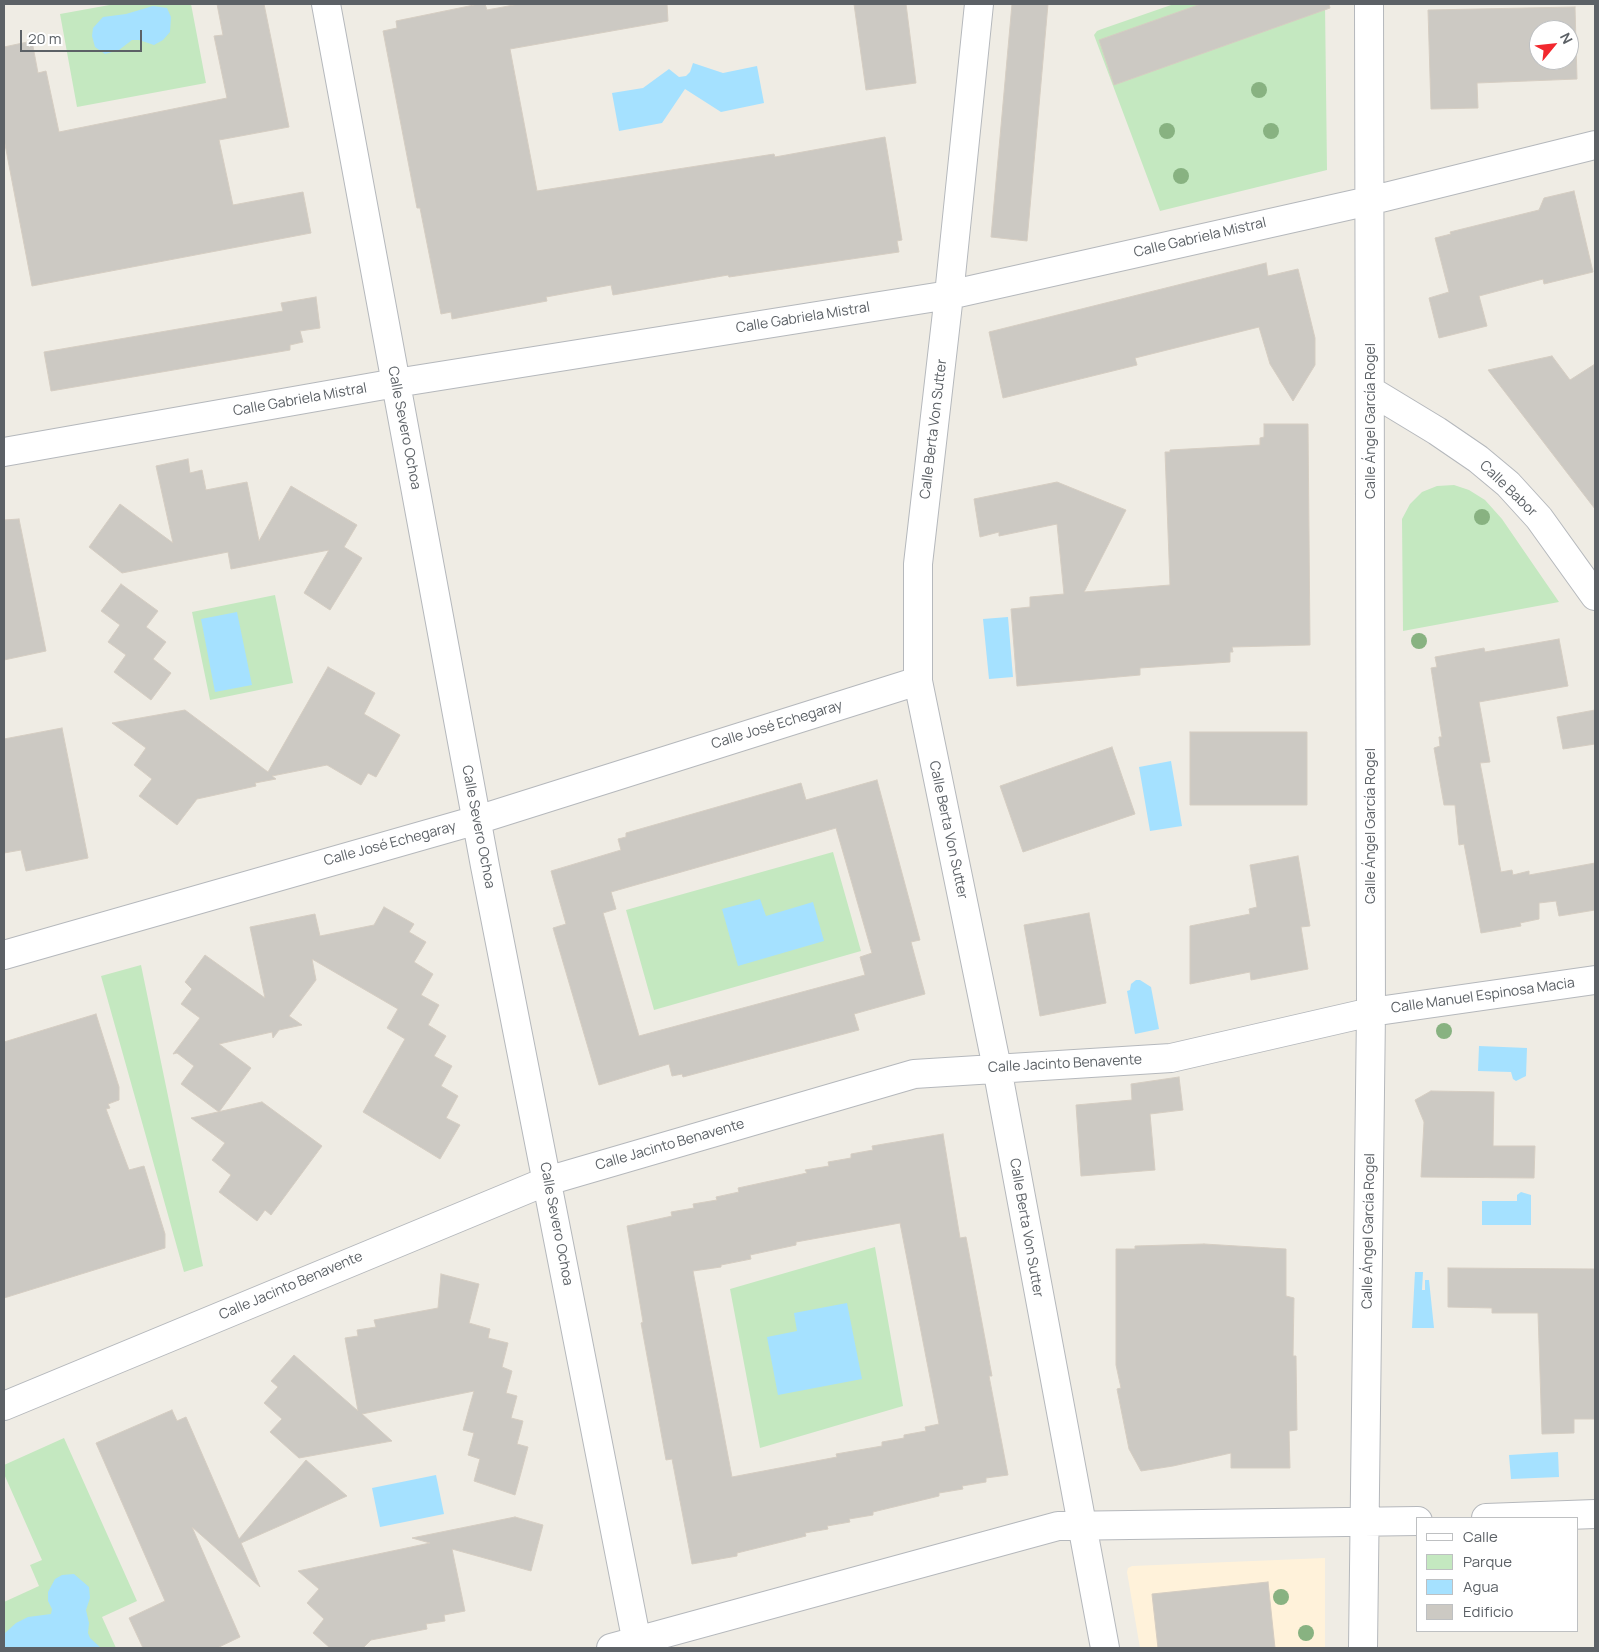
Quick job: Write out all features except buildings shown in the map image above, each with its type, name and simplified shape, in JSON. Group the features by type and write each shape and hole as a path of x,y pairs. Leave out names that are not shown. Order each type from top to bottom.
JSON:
{"street":[{"name":"Calle Severo Ochoa","path":"326,4 477,820 547,1181 629,1646"},
{"name":"Calle Berta Von Sutter","path":"979,4 949,295 918,564 918,681 997,1068 1105,1648"},
{"name":"Calle Ángel García Rogel","path":"1363,1648 1371,1012 1369,4"},
{"name":"Calle Gabriela Mistral","path":"4,452 396,383 949,295 1369,201 1595,145"},
{"name":"Calle Babor","path":"1371,391 1437,431 1478,459 1508,484 1591,581"},
{"name":"Calle José Echegaray","path":"4,955 477,820 918,681"},
{"name":"Calle Manuel Espinosa Macia","path":"1371,1012 1595,980"},
{"name":"Calle Jacinto Benavente","path":"4,1406 547,1181 914,1074 1170,1058 1371,1012"},
{"path":"1513,1517 1595,1514"},
{"path":"629,1646 1058,1526 1366,1520 1416,1521"}],"shaded area":[{"path":"1325,1558 1325,1648 1140,1648 1127,1572 1128,1568 1132,1566"}],"green space":[{"path":"115,4 191,4 206,83 77,107 60,14"},
{"path":"1174,4 1325,4 1327,170 1160,211 1094,35 1102,29"},
{"path":"1454,485 1469,490 1485,500 1502,519 1559,602 1403,631 1402,519 1410,504 1422,492 1437,486"},
{"path":"275,595 293,683 210,700 192,612"},
{"path":"833,852 861,951 654,1010 626,910"},
{"path":"141,965 203,1266 184,1272 101,976"},
{"path":"875,1247 903,1406 760,1448 730,1289"},
{"path":"64,1438 137,1601 102,1617 116,1648 4,1648 4,1602 39,1586 30,1565 42,1560 4,1474 4,1465"}],"water":[{"path":"153,6 167,8 171,17 170,32 163,40 154,45 139,40 132,40 119,50 105,54 95,47 92,36 93,28 103,17 126,14"},
{"path":"693,63 723,73 757,66 764,103 721,112 685,89 662,123 619,131 612,93 643,88 669,69 679,77 686,76 690,72"},
{"path":"237,612 252,685 215,692 201,619"},
{"path":"1008,617 1013,677 989,679 983,619"},
{"path":"1171,761 1182,826 1150,831 1139,767"},
{"path":"760,899 766,916 813,902 824,941 738,966 722,909"},
{"path":"1136,980 1140,980 1151,987 1159,1029 1135,1034 1127,991 1130,990 1131,984"},
{"path":"1479,1046 1527,1048 1526,1076 1516,1081 1513,1079 1511,1072 1478,1071"},
{"path":"1521,1192 1531,1195 1531,1225 1482,1225 1482,1201 1517,1201 1517,1195"},
{"path":"1415,1272 1423,1272 1422,1290 1425,1290 1425,1280 1429,1280 1434,1328 1412,1328"},
{"path":"847,1303 862,1379 778,1395 767,1337 797,1331 794,1313"},
{"path":"1558,1452 1559,1477 1511,1479 1509,1455"},
{"path":"436,1475 444,1514 380,1527 372,1488"},
{"path":"74,1574 89,1587 90,1598 86,1610 89,1623 88,1633 90,1638 101,1648 4,1648 4,1634 16,1623 28,1617 51,1614 52,1609 48,1601 48,1592 55,1579 62,1575"}]}
